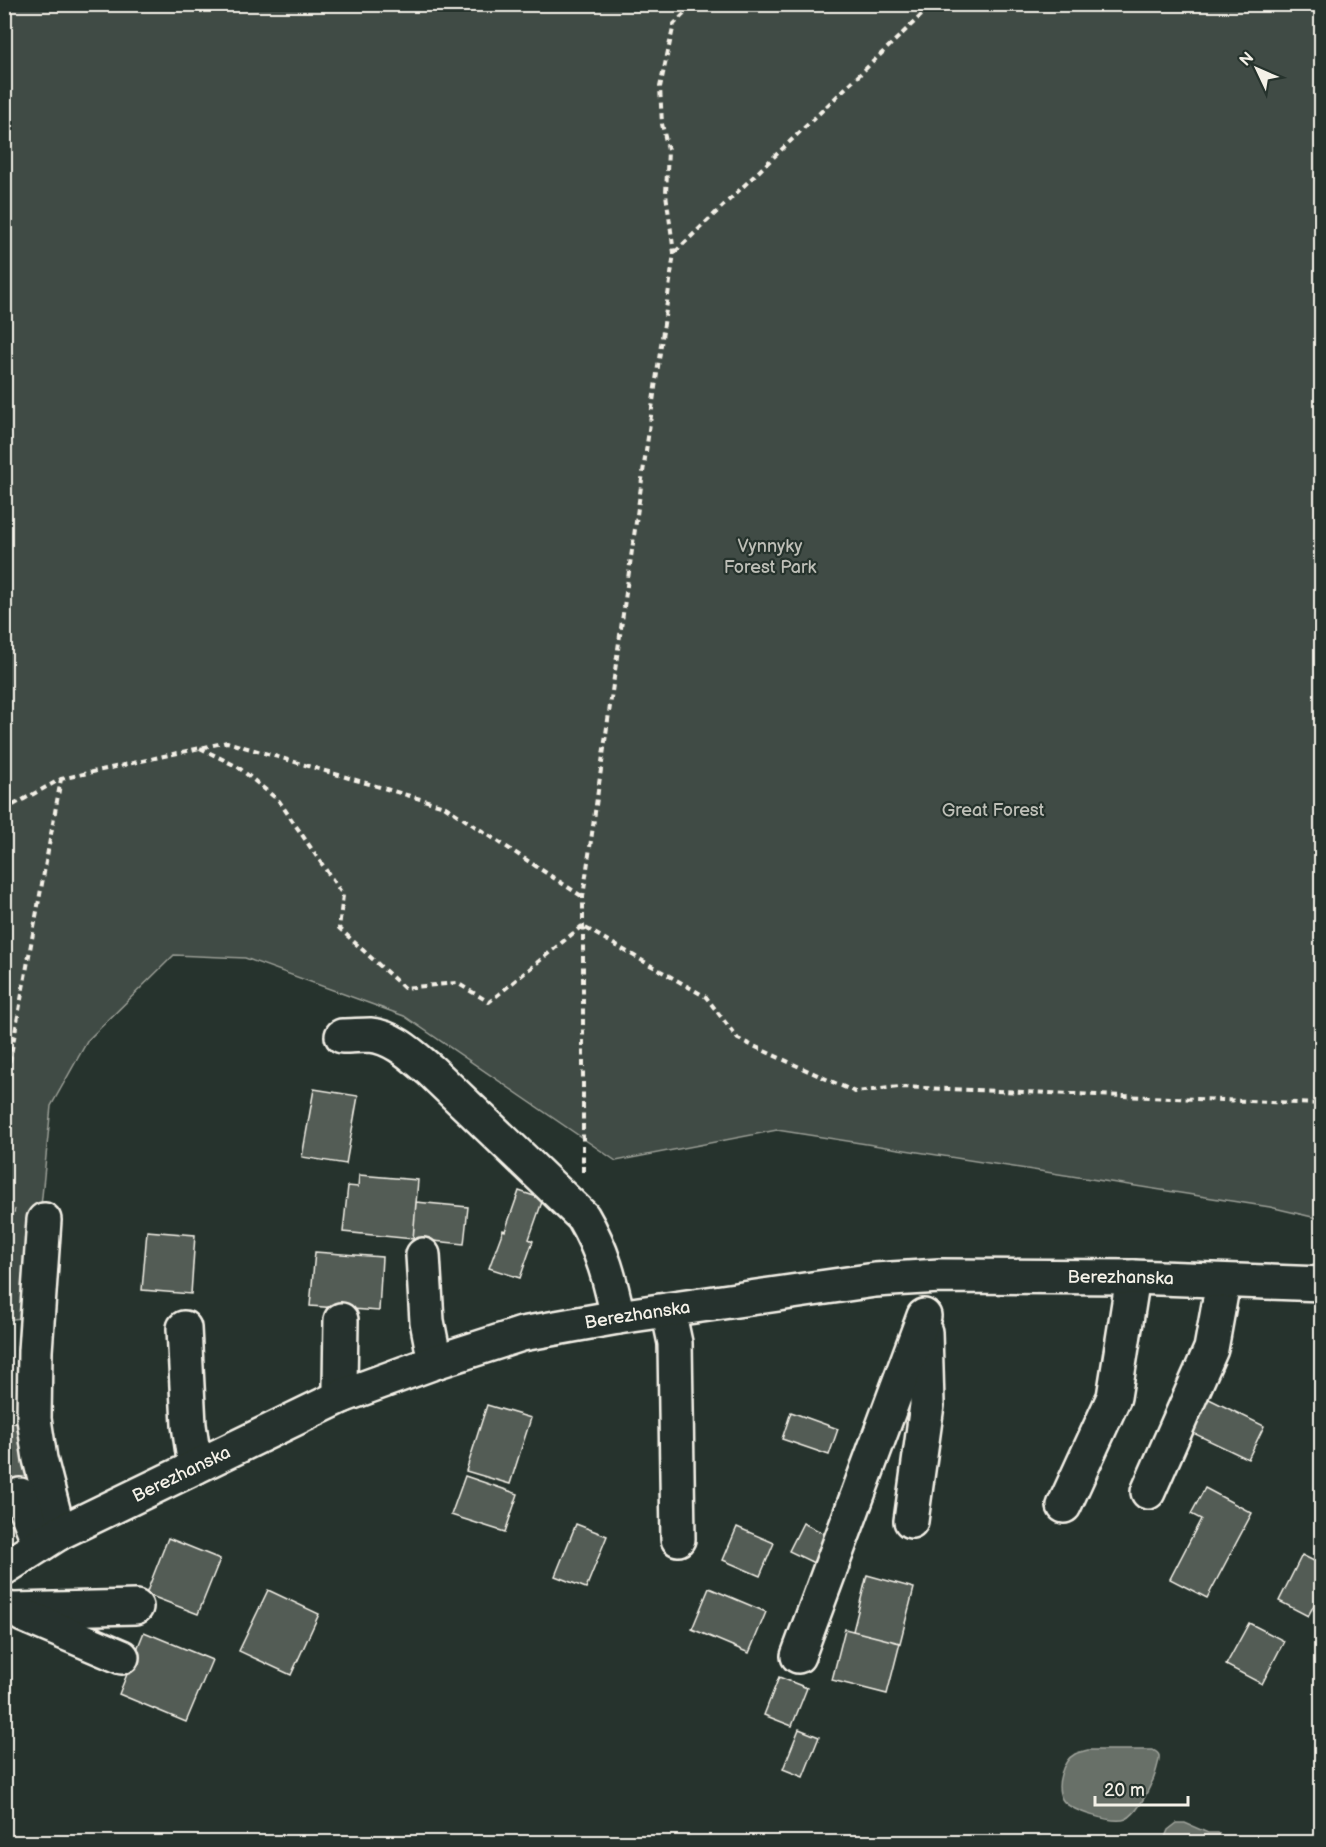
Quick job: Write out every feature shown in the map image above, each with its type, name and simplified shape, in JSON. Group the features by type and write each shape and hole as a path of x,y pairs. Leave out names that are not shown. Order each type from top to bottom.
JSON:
{"street":[{"path":"342,1036 371,1035 390,1041 407,1051 431,1071 583,1217 597,1240 607,1267 618,1317"},
{"path":"44,1220 35,1351 34,1419 49,1539"},
{"path":"423,1255 427,1321 435,1362"},
{"path":"798,1656 940,1276"},
{"name":"Berezhanska","path":"4,1568 49,1539 352,1392 522,1334 618,1317 876,1280 940,1276 1133,1277 1322,1284"},
{"path":"1064,1506 1114,1397 1133,1277"},
{"path":"1148,1492 1211,1349 1223,1282"},
{"path":"668,1310 675,1343 678,1539"},
{"path":"911,1521 927,1406 924,1316"},
{"path":"352,1392 340,1386 353,1320"},
{"path":"184,1328 189,1425 195,1467"},
{"path":"20,1495 49,1539"},
{"path":"9,1609 136,1607"},
{"path":"9,1609 122,1657"}],"path":[{"path":"583,1217 583,897 674,253 666,194 668,150 662,124 660,87 674,24 694,4"},
{"path":"674,253 933,4"},
{"path":"4,810 61,779 227,742 444,806 583,897"},
{"path":"200,748 238,767 279,801 343,895 339,928 404,988 457,983 489,1002 582,926"},
{"path":"4,1093 61,779"},
{"path":"582,926 706,997 738,1039 855,1092 899,1087 1322,1104"}],"green space":[{"name":"Great Forest","path":"4,5 1321,5 1321,1219 1270,1207 777,1130 616,1161 404,1016 245,958 174,955 88,1040 51,1106 30,1317 5,1320"}],"shaded area":[{"path":"1088,1750 1153,1750 1158,1754 1159,1761 1153,1780 1138,1808 1126,1819 1112,1820 1082,1812 1066,1804 1062,1799 1059,1787 1066,1762 1075,1754"},
{"path":"1177,1823 1185,1823 1208,1833 1218,1833 1230,1842 1163,1842 1168,1830"}],"building":[{"path":"314,1089 358,1096 346,1164 302,1157"},
{"path":"359,1175 418,1180 413,1239 343,1232 348,1186 358,1187"},
{"path":"519,1191 543,1199 529,1239 533,1241 520,1278 489,1268"},
{"path":"416,1202 468,1207 464,1244 413,1239"},
{"path":"147,1231 195,1235 191,1294 142,1290"},
{"path":"315,1252 382,1257 379,1311 310,1306"},
{"path":"1207,1398 1264,1426 1248,1459 1191,1432"},
{"path":"487,1405 531,1418 510,1484 466,1471"},
{"path":"791,1412 838,1429 829,1455 782,1439"},
{"path":"22,1421 35,1480 6,1487 4,1425"},
{"path":"465,1476 518,1494 505,1532 451,1515"},
{"path":"1205,1488 1252,1513 1207,1598 1170,1579 1201,1519 1191,1514"},
{"path":"803,1523 827,1535 814,1563 789,1551"},
{"path":"576,1524 607,1536 586,1588 555,1576"},
{"path":"737,1527 774,1543 760,1576 723,1560"},
{"path":"168,1538 220,1559 198,1614 146,1594"},
{"path":"1302,1555 1322,1565 1322,1590 1308,1616 1279,1601"},
{"path":"867,1575 914,1588 900,1643 853,1631"},
{"path":"709,1588 766,1612 749,1653 692,1629"},
{"path":"268,1590 319,1614 291,1675 239,1651"},
{"path":"1322,1595 1322,1614 1314,1610"},
{"path":"1249,1623 1284,1641 1262,1684 1226,1665"},
{"path":"845,1629 900,1643 887,1694 832,1680"},
{"path":"144,1632 212,1660 186,1722 119,1694"},
{"path":"779,1677 807,1688 792,1726 764,1715"},
{"path":"799,1729 819,1737 803,1777 783,1769"}],"park label":[{"name":"Vynnyky Forest Park","path":"770,556"}]}
